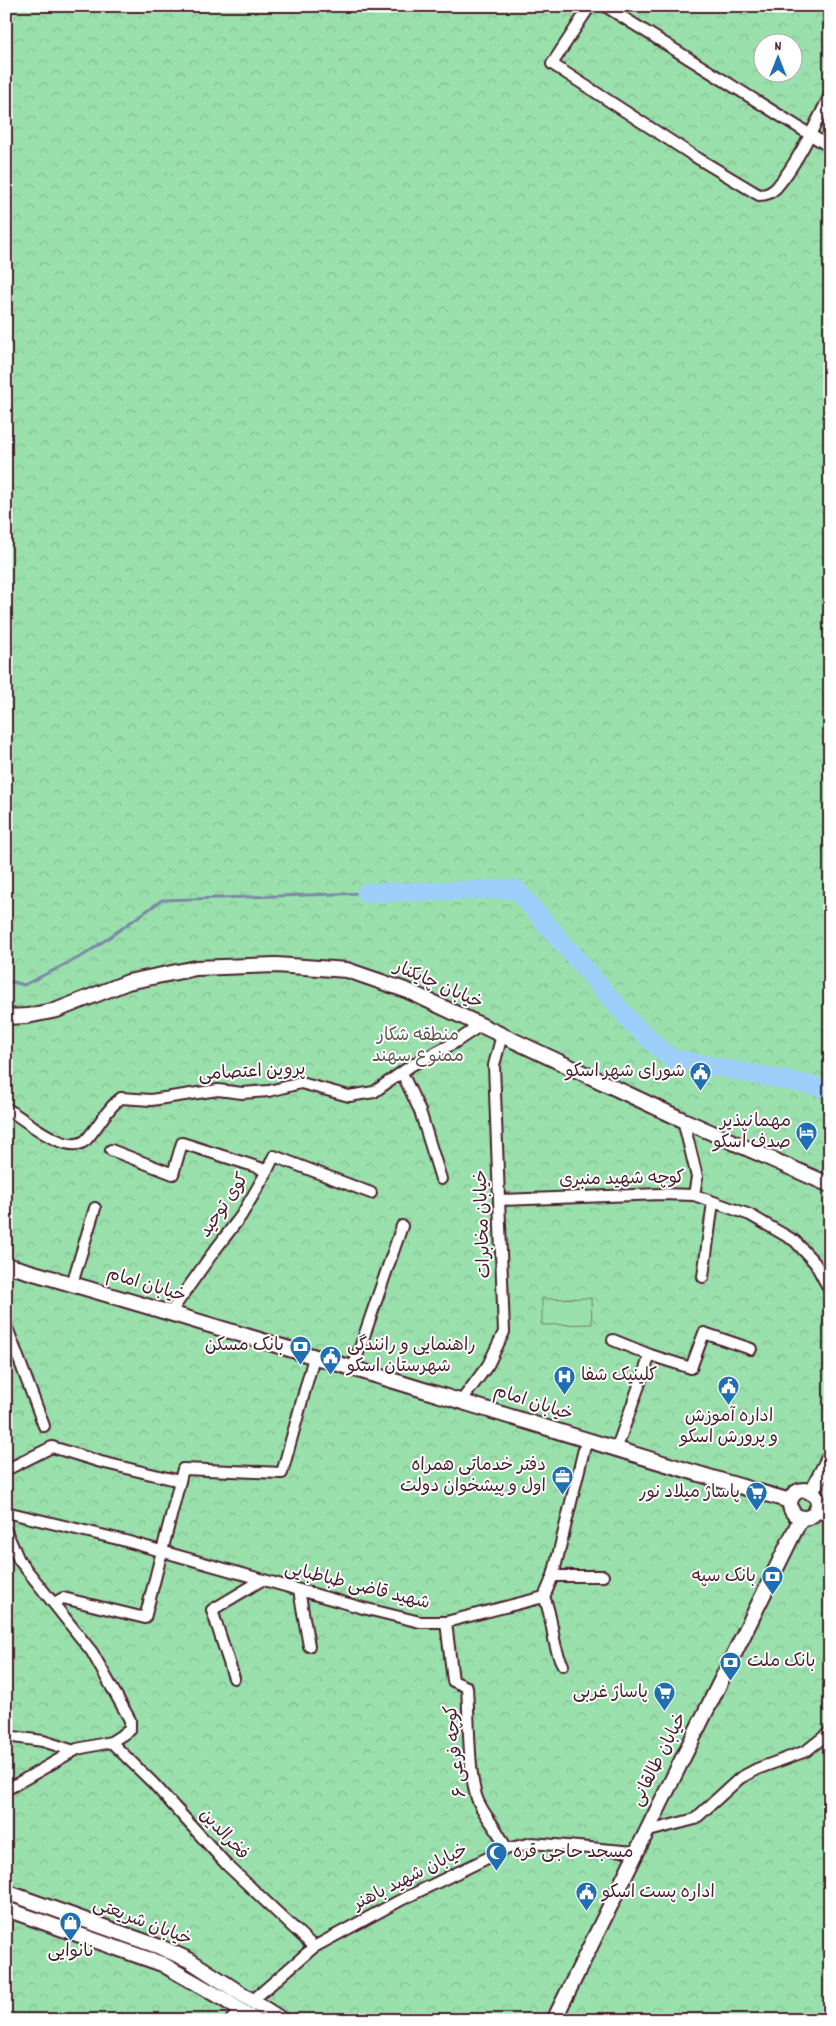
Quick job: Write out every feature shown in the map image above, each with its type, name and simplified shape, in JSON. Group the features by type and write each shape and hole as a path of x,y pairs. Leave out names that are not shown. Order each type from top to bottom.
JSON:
{"main road":[{"name":"خیابان چایکنار","path":"6,1017 27,1016 57,1010 128,982 196,968 276,965 347,970 408,991 683,1120 830,1185"},
{"name":"خیابان امام","path":"6,1265 462,1400 586,1441 790,1501"},
{"path":"812,1493 830,1456"},
{"path":"799,1492 812,1493 817,1501 816,1510 810,1516 801,1518 791,1510 790,1501 799,1492"},
{"path":"816,1510 830,1514"},
{"name":"خیابان طالقانی","path":"554,2020 635,1852 790,1544 801,1518"},
{"name":"خیابان شریعتی","path":"6,1892 167,1950 188,1960 282,2020"},
{"path":"29,1917 35,1902"},
{"name":"خیابان شریعتی","path":"6,1909 162,1964 235,2015 255,2020"}],"street":[{"path":"590,6 552,64 694,156 759,195 767,194 776,188 811,134 830,95"},
{"path":"605,6 830,147"},
{"name":"پروین اعتصامی","path":"6,1108 61,1142 73,1145 85,1140 112,1105 121,1098 151,1100 218,1090 242,1093 268,1091 301,1083 349,1096 374,1092 481,1025"},
{"name":"خیابان مخابرات","path":"462,1400 488,1364 504,1332 494,1065 502,1035"},
{"path":"402,1073 420,1111 441,1179"},
{"path":"683,1120 697,1177 694,1195"},
{"name":"کوی توحید","path":"112,1150 172,1174 182,1142 260,1168 266,1173 242,1216 170,1313"},
{"path":"266,1173 274,1156 371,1193"},
{"name":"کوچه شهید منبری","path":"499,1200 661,1194 694,1195 750,1216 795,1241 815,1263 830,1291"},
{"path":"703,1277 713,1202"},
{"path":"72,1284 95,1208"},
{"path":"353,1368 402,1226"},
{"path":"6,1325 44,1426"},
{"path":"613,1340 650,1355 691,1368 704,1333 751,1350"},
{"path":"616,1450 650,1355"},
{"path":"54,1603 63,1598 145,1618 183,1469 282,1473 314,1357"},
{"path":"563,1665 558,1656 550,1612 544,1597 553,1576 586,1441"},
{"path":"6,1470 52,1446 101,1462 180,1481"},
{"name":"شهید قاضی طباطبایی","path":"6,1512 84,1530 420,1622 446,1622 544,1597"},
{"path":"6,1531 19,1560 92,1652 130,1720 130,1730 111,1742 96,1744 74,1751 6,1790"},
{"path":"553,1576 602,1576"},
{"path":"234,1678 212,1610 262,1580"},
{"path":"299,1590 309,1646"},
{"name":"کوچه فرعی ۶","path":"446,1622 452,1681 467,1687 472,1768 478,1802 496,1826 506,1849"},
{"path":"645,1832 695,1819 740,1778 757,1769 806,1751 830,1732"},
{"path":"6,1736 43,1741 74,1751"},
{"name":"فخرالدین","path":"111,1742 153,1783 227,1865 314,1947"},
{"name":"خیابان شهید باهنر","path":"253,2000 314,1947 399,1901 506,1849 532,1843 635,1852"}],"green space":[{"name":"منطقه شکار ممنوع سهند","path":"6,6 830,6 830,2020 6,2020"},
{"path":"591,1298 592,1324 542,1325 542,1299"}],"waterway":[{"path":"366,893 516,889 632,1023 670,1058 830,1089"},
{"path":"6,980 24,985 84,955 162,900 366,893"}],"place":[{"name":"شورای شهر اسکو","path":"701,1091"},
{"name":"مهمانپذیر صدف اسکو","path":"807,1151"},
{"name":"بانک مسکن","path":"300,1365"},
{"name":"راهنمایی و رانندگی شهرستان اسکو","path":"331,1375"},
{"name":"کلینیک شفا","path":"565,1395"},
{"name":"اداره آموزش و پرورش اسکو","path":"729,1406"},
{"name":"دفتر خدماتی همراه اول و پیشخوان دولت","path":"562,1495"},
{"name":"پاساژ میلاد نور","path":"756,1512"},
{"name":"بانک سپه","path":"772,1596"},
{"name":"بانک ملت","path":"731,1681"},
{"name":"پاساژ غربی","path":"664,1712"},
{"name":"مسجد حاجی قره","path":"497,1872"},
{"name":"اداره پست اسکو","path":"586,1912"},
{"name":"نانوایی","path":"71,1941"}]}
